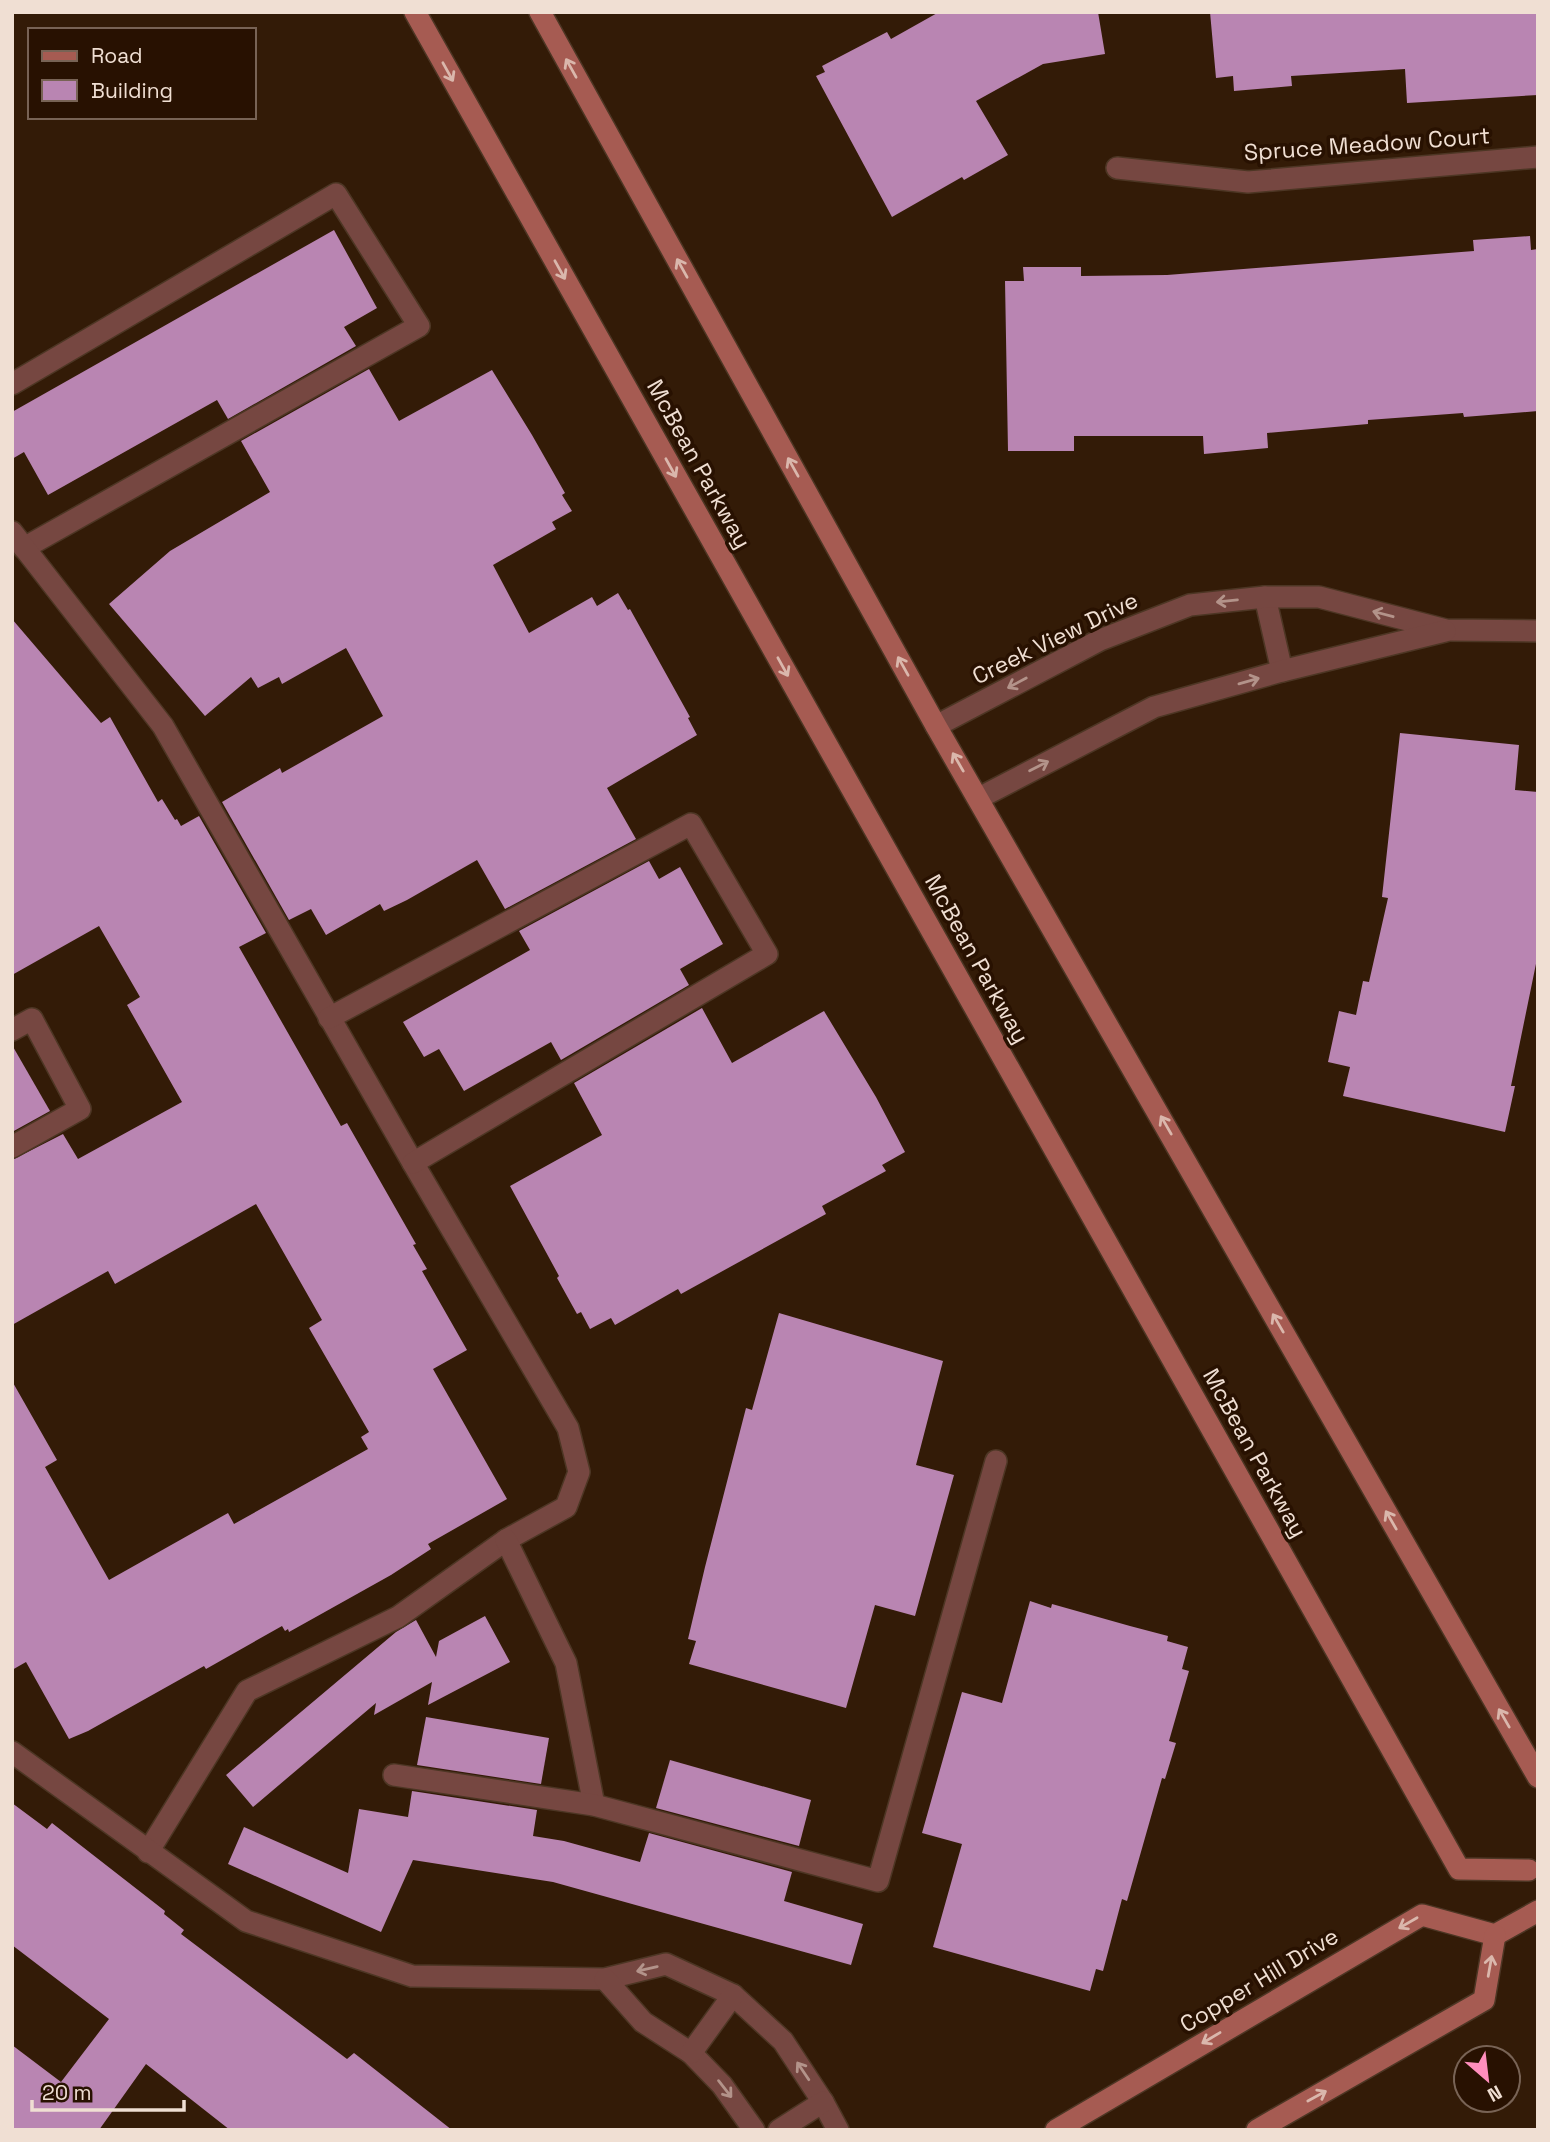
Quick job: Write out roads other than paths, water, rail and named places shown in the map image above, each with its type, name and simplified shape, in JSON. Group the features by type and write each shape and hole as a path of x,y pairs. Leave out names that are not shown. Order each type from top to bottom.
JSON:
{"main road":[{"name":"McBean Parkway","path":"415,12 1459,1869 1535,1869"},
{"path":"540,12 936,726 1538,1777"},
{"path":"1257,2130 1484,2000 1495,1935 1538,1911"},
{"name":"Copper Hill Drive","path":"1056,2130 1422,1915 1495,1935"}],"street":[{"name":"Spruce Meadow Court","path":"1117,168 1248,182 1538,157"},
{"path":"12,384 336,194 419,326 18,540 163,726 412,1163 568,1428 579,1472 566,1507 506,1540 398,1617 247,1691 148,1852"},
{"name":"Creek View Drive","path":"936,726 1100,639 1190,605 1265,597 1320,597 1446,631"},
{"path":"1265,597 1282,671"},
{"name":"Creek View Drive","path":"979,798 1154,707 1282,671 1446,631 1538,631"},
{"path":"329,1018 691,824 767,954 412,1163"},
{"path":"12,1030 32,1019 80,1109 12,1147"},
{"path":"394,1775 594,1805 878,1881 996,1461"},
{"path":"506,1540 566,1663 594,1805"},
{"path":"12,1752 246,1922 412,1976 604,1979 666,1964 733,1995 783,2041 838,2130"},
{"path":"604,1979 643,2022 691,2053 722,2085 754,2130"},
{"path":"691,2053 733,1995"},
{"path":"779,2130 823,2102"}]}
